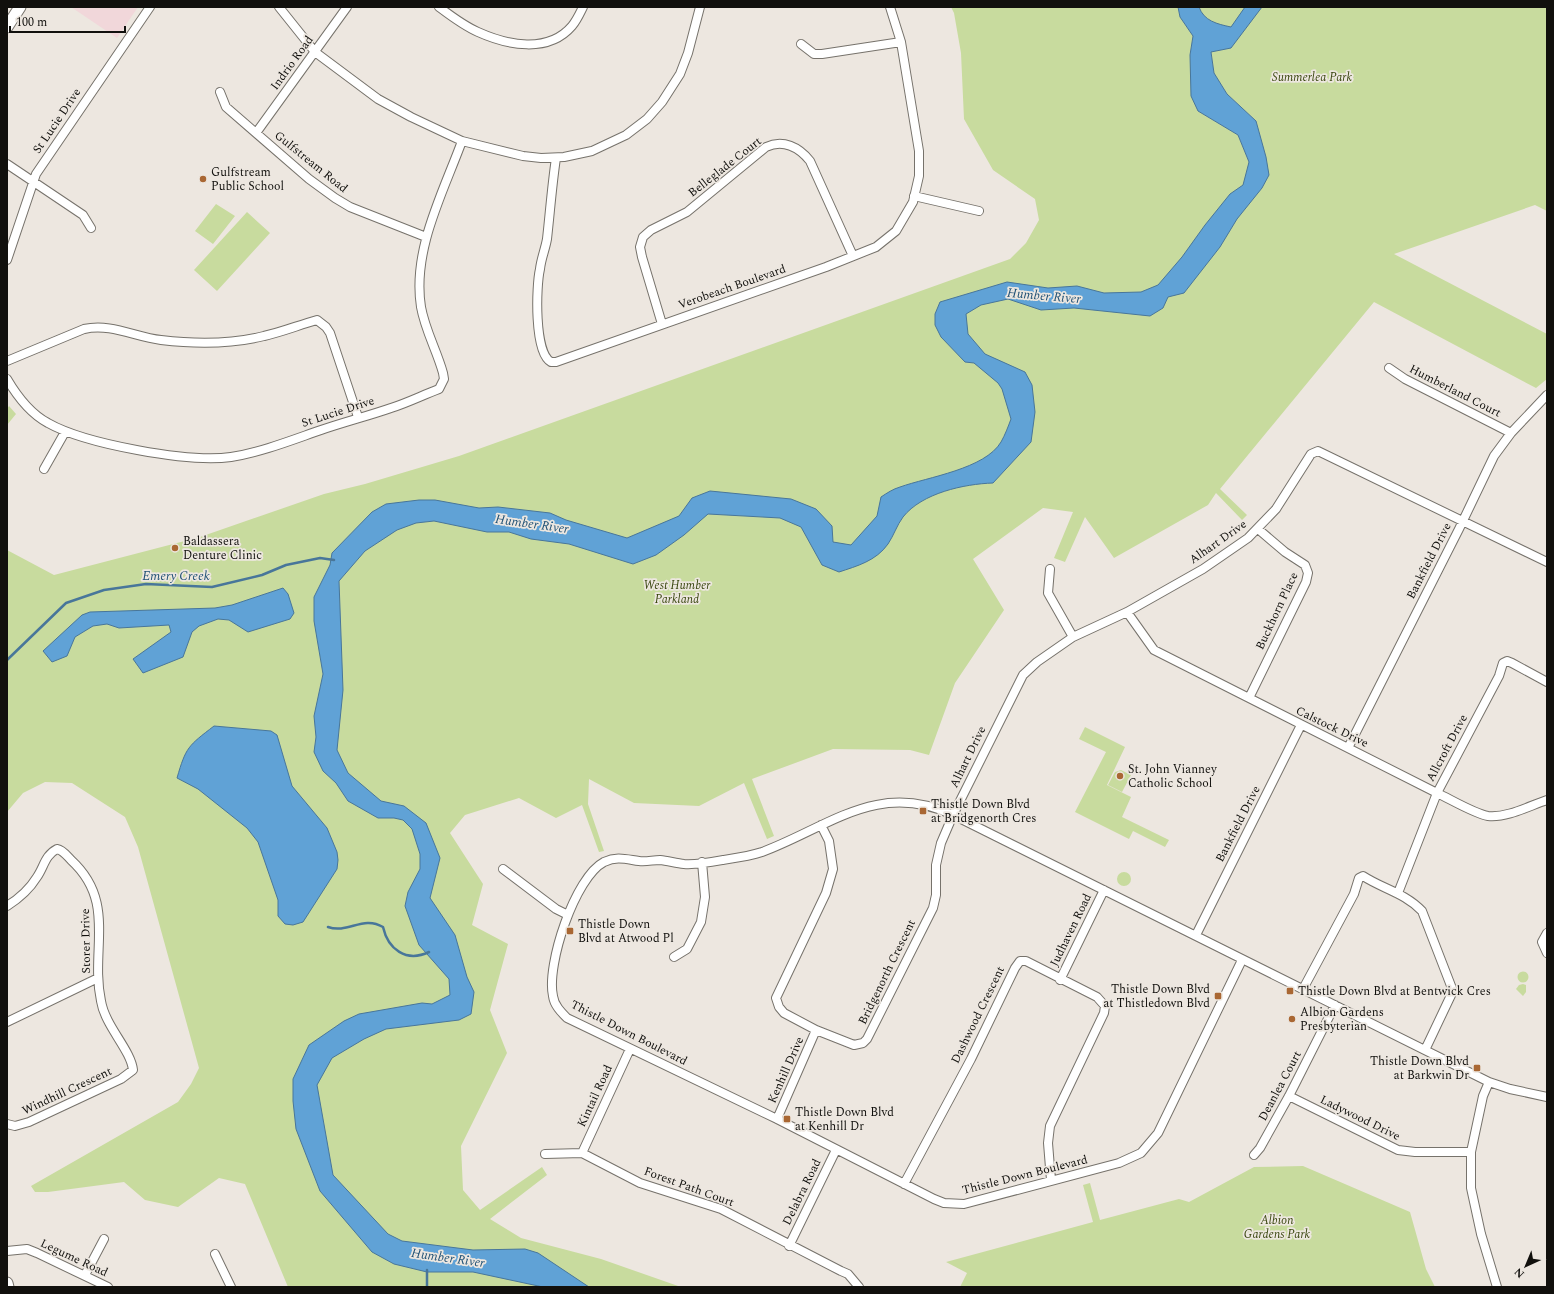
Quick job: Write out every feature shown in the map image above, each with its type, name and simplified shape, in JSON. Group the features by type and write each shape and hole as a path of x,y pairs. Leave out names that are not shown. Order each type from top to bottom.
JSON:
{"main road":[{"path":"7,27 20,7"},
{"path":"7,1283 8,1287"}],"street":[{"name":"St Lucie Drive","path":"7,260 32,182 150,7"},
{"path":"279,7 315,52 378,99 411,117 462,141 523,156 556,158 582,154 602,147 626,135 656,110 680,74 688,53 700,7"},
{"name":"Indrio Road","path":"256,133 347,7"},
{"path":"439,7 478,32 493,38 525,45 546,42 563,33 572,26 583,7"},
{"name":"Verobeach Boulevard","path":"556,158 546,248 539,269 537,297 539,333 546,360 551,362 556,362 876,247 888,238 902,224 911,207 919,176 918,151 901,42 890,7"},
{"path":"802,44 814,54 822,54 901,42"},
{"name":"Gulfstream Road","path":"220,92 226,107 309,179 344,204 426,237"},
{"name":"St Lucie Drive","path":"7,379 34,413 47,423 65,432 84,438 148,451 193,456 229,457 262,450 358,417 392,408 439,389 444,379 426,327 421,306 419,278 426,237 462,141"},
{"name":"Belleglade Court","path":"662,324 642,257 640,247 643,237 651,230 687,212 766,147 773,144 784,144 797,149 810,161 853,256"},
{"path":"7,164 83,215 91,228"},
{"path":"914,196 979,211"},
{"path":"7,361 84,328 109,328 160,340 222,342 263,337 317,320 326,327 330,333 358,417"},
{"name":"Humberland Court","path":"1390,368 1405,379 1511,433"},
{"name":"Bankfield Drive","path":"1348,748 1463,521 1494,456 1511,433 1547,395"},
{"path":"44,469 65,432"},
{"name":"Alhart Drive","path":"953,815 1023,675 1037,662 1073,637 1127,612 1203,569 1258,529 1276,509 1304,462 1311,454 1318,451 1547,562"},
{"name":"Buckhorn Place","path":"1249,698 1306,582 1308,573 1305,565 1285,552 1258,529"},
{"path":"1050,569 1048,593 1073,637"},
{"name":"Calstock Drive","path":"1127,612 1154,650 1437,793 1487,816 1503,815 1547,800"},
{"name":"Allcroft Drive","path":"1398,893 1437,793 1492,690 1503,663 1508,661 1512,662 1547,682"},
{"name":"Bankfield Drive","path":"1196,935 1301,725"},
{"name":"Thistle Down Boulevard","path":"1242,960 1158,1133 1150,1144 1136,1157 974,1202 959,1204 944,1203 777,1119 567,1018 557,1006 552,996 553,967 563,926 587,878 597,866 614,858 622,857 640,861 662,860 686,864 723,860 761,852 863,807 883,804 918,803 953,815 1489,1082 1510,1089 1547,1096"},
{"name":"Bridgenorth Crescent","path":"821,825 829,841 833,869 826,893 776,998 779,1007 784,1013 816,1030 854,1045 863,1043 867,1039 933,908 938,854 953,815"},
{"name":"Storer Drive","path":"7,906 27,891 38,876 46,859 52,852 60,850 85,873 96,897 99,922 98,978 101,1002 107,1020 131,1059 133,1070"},
{"path":"674,957 687,949 700,922 705,897 702,862"},
{"path":"503,870 556,909 568,915"},
{"path":"1303,989 1354,894 1358,878 1363,876 1398,893 1422,910 1453,991 1425,1050"},
{"name":"Judhaven Road","path":"1060,980 1104,890"},
{"path":"1547,933 1542,942 1547,953"},
{"name":"Dashwood Crescent","path":"904,1184 971,1059 1014,968 1020,960 1026,961 1060,980 1098,997 1105,1006 1104,1013 1050,1126 1048,1143 1051,1180"},
{"path":"7,1022 98,978"},
{"name":"Deanlea Court","path":"1254,1155 1260,1148 1290,1096 1334,1005"},
{"name":"Kenhill Drive","path":"777,1119 816,1030"},
{"name":"Kintail Road","path":"582,1153 630,1049"},
{"name":"Windhill Crescent","path":"7,1124 15,1126 29,1122 121,1079 133,1070"},
{"path":"1489,1082 1483,1096 1471,1152 1471,1188 1474,1206 1497,1287"},
{"name":"Ladywood Drive","path":"1290,1096 1398,1150 1416,1152 1471,1152"},
{"name":"Delabra Road","path":"789,1246 836,1150"},
{"name":"Forest Path Court","path":"545,1154 582,1153 640,1182 721,1210 789,1246 848,1274 859,1287"},
{"path":"85,1275 104,1239"},
{"name":"Legume Road","path":"7,1251 27,1249 47,1256 108,1287"},
{"path":"215,1254 231,1287"}],"shaded area":[{"path":"71,7 138,7 117,38"}],"green space":[{"name":"West Humber Parkland","path":"951,7 1178,7 1180,17 1193,36 1190,55 1198,111 1238,135 1249,162 1267,165 1256,121 1227,94 1214,73 1211,51 1199,7 1547,7 1547,211 1535,205 1394,254 1547,334 1547,379 1536,388 1374,302 1220,489 1247,515 1242,520 1216,493 1208,505 1114,558 1085,517 1065,562 1054,558 1073,512 1043,508 973,559 1004,610 955,683 929,755 910,750 833,749 752,779 774,836 767,839 744,783 699,806 634,803 589,779 588,804 604,851 599,852 582,805 556,818 519,798 465,815 450,833 483,884 472,925 508,944 490,1010 507,1053 461,1146 463,1190 480,1210 542,1167 547,1175 490,1219 521,1238 601,1259 681,1287 288,1287 245,1184 219,1178 178,1207 145,1200 124,1182 48,1192 35,1192 31,1186 178,1102 191,1084 199,1068 138,847 125,817 72,783 45,782 23,793 7,812 7,550 54,575 200,537 324,494 365,484 459,456 1010,259 1026,243 1039,220 1035,199 993,170 964,119 961,53 954,13"},
{"path":"216,204 235,216 213,244 195,231"},
{"path":"247,212 270,233 217,291 194,270"},
{"path":"9,406 16,414 7,425 7,409"},
{"path":"1085,727 1125,747 1107,785 1131,797 1122,817 1169,840 1165,847 1133,831 1129,839 1075,812 1106,752 1079,739"},
{"path":"1121,770 1131,775 1122,792 1108,785 1115,772"},
{"path":"1124,872 1129,874 1131,879 1129,884 1124,886 1119,884 1117,879 1119,874"},
{"path":"1521,972 1525,972 1527,973 1527,981 1521,982 1518,979 1518,975"},
{"path":"1519,985 1526,985 1526,992 1523,996 1516,989"},
{"name":"Albion Gardens Park","path":"1303,1166 1410,1212 1426,1269 1435,1287 960,1287 967,1273 946,1262 1093,1222 1083,1185 1090,1183 1100,1220 1179,1199 1189,1202 1254,1167"}],"water":[{"name":"Humber River","path":"1178,7 1199,7 1204,16 1208,19 1231,27 1245,7 1262,7 1231,48 1211,52 1214,73 1227,94 1256,121 1266,157 1269,175 1262,188 1237,219 1220,247 1184,293 1168,297 1163,308 1150,316 1074,308 1041,310 1008,299 981,305 966,314 968,334 985,354 1025,372 1032,385 1035,412 1031,442 993,483 969,485 944,491 921,502 903,517 888,544 878,555 866,562 839,572 822,565 801,527 780,518 708,514 684,535 656,555 633,564 569,544 531,539 509,532 487,532 434,521 416,523 397,530 365,551 339,581 343,690 337,750 348,773 381,801 404,806 426,823 440,858 430,898 455,935 467,977 474,992 471,1014 459,1020 386,1029 364,1039 332,1058 317,1085 333,1175 388,1234 402,1241 473,1250 525,1249 538,1253 589,1287 543,1287 473,1272 427,1272 394,1264 372,1252 320,1191 296,1129 293,1101 293,1079 309,1045 344,1021 359,1014 422,1003 432,1004 450,995 449,979 419,945 405,906 408,892 420,869 420,854 412,829 403,820 394,818 378,818 348,801 336,783 323,771 314,752 316,737 314,716 323,674 314,621 314,597 330,565 332,553 372,512 386,504 419,500 435,500 479,508 498,507 550,513 566,520 627,538 679,516 692,498 710,491 791,499 816,509 832,526 833,542 851,545 877,516 881,497 897,488 955,471 982,459 993,451 1001,442 1011,419 1002,389 998,383 974,363 965,362 941,337 935,325 935,314 940,302 1007,282 1048,288 1077,286 1104,293 1141,292 1158,285 1182,257 1230,194 1243,185 1249,162 1238,135 1198,111 1191,96 1190,55 1193,36 1180,17"},
{"path":"283,588 288,594 294,613 290,619 248,632 229,620 218,619 199,626 192,632 183,657 143,673 133,659 171,632 169,625 119,628 107,624 93,626 75,637 67,656 52,662 43,651 82,615 90,612 215,608 232,605"},
{"path":"214,726 271,731 277,735 292,786 327,828 337,852 337,869 303,922 293,925 285,924 278,916 278,900 258,842 247,828 198,789 177,778 189,748"}],"waterway":[{"name":"Emery Creek","path":"7,660 66,603 104,590 146,584 212,587 262,575 286,565 320,558 334,560"},
{"path":"328,927 335,929 369,923 376,924 383,927 389,942 399,952 413,956 429,952"},
{"path":"427,1270 427,1287"}],"place":[{"name":"Gulfstream Public School","path":"203,179"},
{"name":"Baldassera Denture Clinic","path":"175,548"},
{"name":"St. John Vianney Catholic School","path":"1120,776"},
{"name":"Thistle Down Blvd at Bridgenorth Cres","path":"923,811"},
{"name":"Thistle Down Blvd at Atwood Pl","path":"570,931"},
{"name":"Thistle Down Blvd at Bentwick Cres","path":"1290,991"},
{"name":"Thistle Down Blvd at Thistledown Blvd","path":"1218,996"},
{"name":"Albion Gardens Presbyterian","path":"1292,1019"},
{"name":"Thistle Down Blvd at Barkwin Dr","path":"1477,1068"},
{"name":"Thistle Down Blvd at Kenhill Dr","path":"787,1119"}],"park label":[{"name":"Summerlea Park","path":"1312,77"}]}
